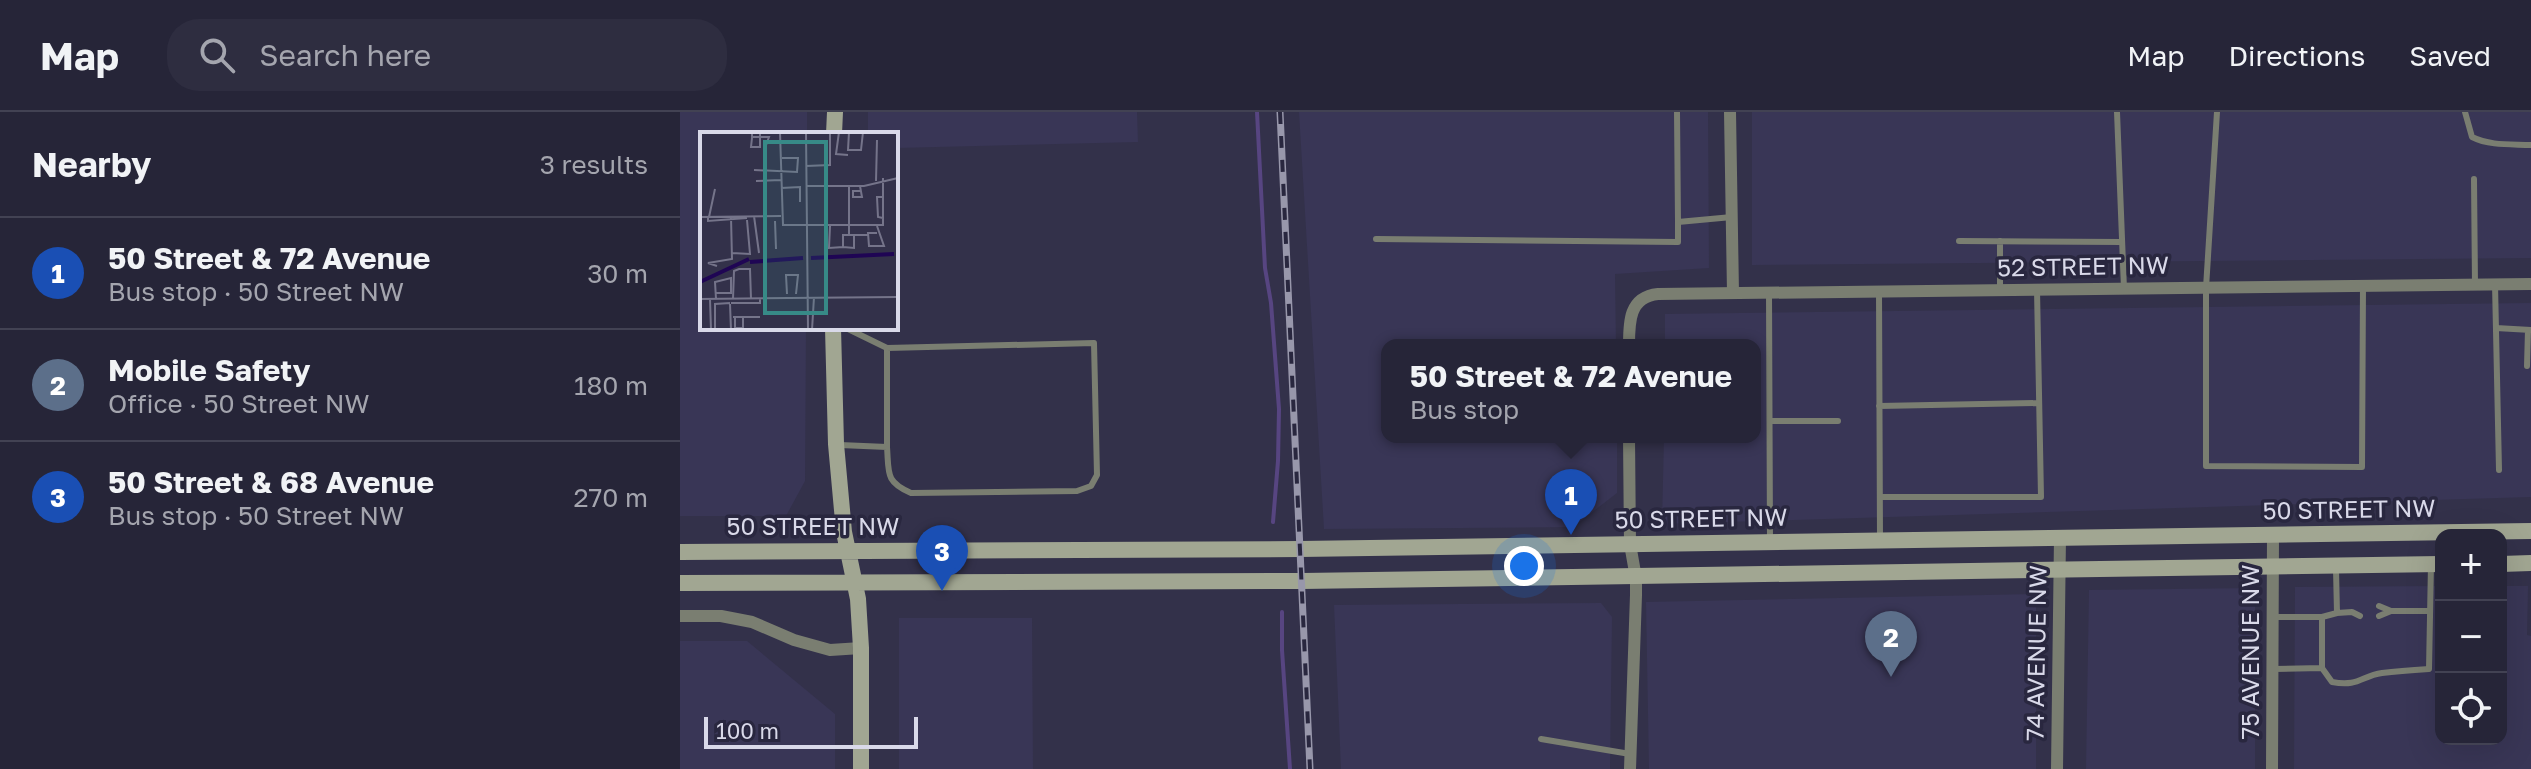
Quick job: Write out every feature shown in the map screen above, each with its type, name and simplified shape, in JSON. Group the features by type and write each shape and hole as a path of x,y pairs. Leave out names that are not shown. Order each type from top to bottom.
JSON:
{"main road":[{"path":"834,132 835,112"},
{"path":"833,330 836,444 847,551 858,599 861,769"},
{"name":"50 STREET NW","path":"680,552 1300,549 2531,531"},
{"path":"2507,564 2531,563"},
{"path":"680,583 1636,578 2435,564"}],"street":[{"path":"1730,112 1733,293"},
{"name":"52 STREET NW","path":"1629,339 1630,316 1638,302 1652,294 2531,284"},
{"path":"1629,443 1630,544 1636,578 1630,769"},
{"name":"75 AVENUE NW","path":"2272,769 2273,535"},
{"name":"74 AVENUE NW","path":"2057,769 2060,537"},
{"path":"680,616 721,616 752,622 794,640 830,650 861,648"}],"lane":[{"path":"1376,239 1678,242 1677,112"},
{"path":"2117,112 2124,289"},
{"path":"2217,112 2206,288 2206,466 2362,467 2363,286"},
{"path":"2465,112 2472,137 2494,144 2531,145"},
{"path":"2474,179 2475,285"},
{"path":"1678,222 1732,217"},
{"path":"1959,241 2122,242"},
{"path":"2000,241 2000,290"},
{"path":"2495,284 2499,470"},
{"path":"1880,497 2041,497 2037,290"},
{"path":"1879,291 1880,540"},
{"path":"1769,293 1770,542"},
{"path":"2496,328 2529,330 2527,366"},
{"path":"850,330 887,348 1094,343 1097,475 1091,486 1077,491 911,493 897,487 889,479 887,348"},
{"path":"1879,406 2039,403"},
{"path":"1770,421 1838,421"},
{"path":"836,444 887,447"},
{"path":"2336,566 2337,613"},
{"path":"2322,617 2322,668 2332,682 2360,683 2378,674 2429,669 2430,611 2435,572"},
{"path":"2379,606 2391,611 2430,611"},
{"path":"2274,617 2322,617 2352,612 2360,607"},
{"path":"2379,616 2391,611"},
{"path":"2352,612 2360,616"},
{"path":"2274,669 2322,668"},
{"path":"1541,739 1630,754"}],"shaded area":[{"path":"680,112 807,112 807,132 700,132 700,330 806,330 805,481 786,516 680,516"},
{"path":"868,112 1137,112 1138,142 898,148 898,132 868,132"},
{"path":"1299,112 1708,112 1709,268 1615,274 1616,339 1381,339 1381,443 1617,443 1617,493 1573,527 1324,529"},
{"path":"1752,112 2531,112 2531,258 1752,265"},
{"path":"2531,303 2531,497 1662,524 1664,443 1761,443 1761,339 1665,339 1665,314"},
{"path":"2435,586 2435,745 2507,745 2507,586 2528,586 2531,769 2294,769 2295,587"},
{"path":"2255,588 2255,769 2086,769 2089,590"},
{"path":"2036,594 2036,769 1649,769 1646,602"},
{"path":"1601,603 1612,617 1610,769 1341,769 1334,605"},
{"path":"899,618 1032,618 1033,769 899,769"},
{"path":"680,641 747,641 835,714 835,769 680,769"}],"waterway":[{"path":"1257,112 1265,268 1271,303 1279,409 1273,522"},
{"path":"1282,612 1290,769"}],"railway":[{"path":"1280,112 1310,769"}],"place":[{"name":"50 Street & 72 Avenue","path":"1571,535"},
{"name":"50 Street & 68 Avenue","path":"942,591"},
{"name":"Mobile Safety","path":"1891,677"}]}
